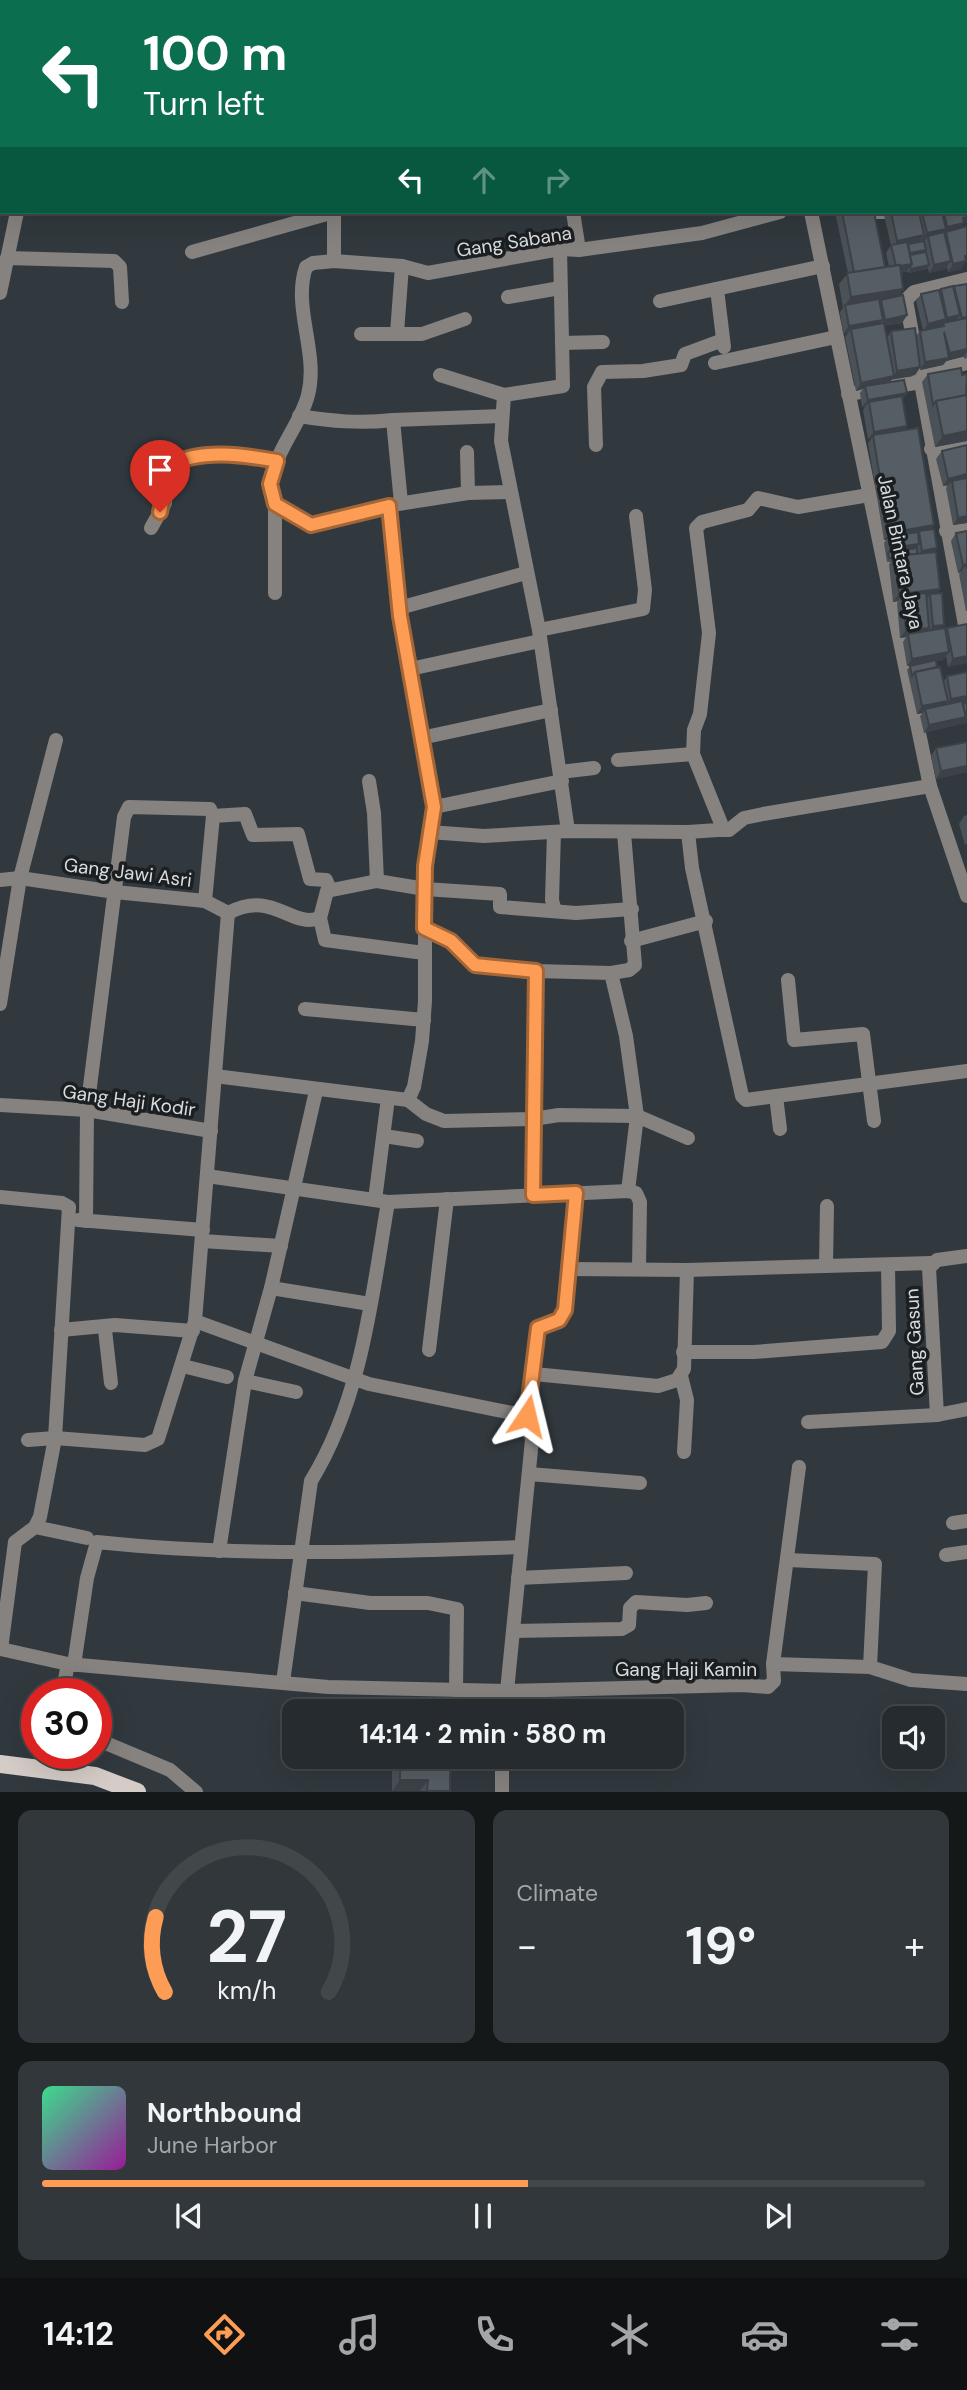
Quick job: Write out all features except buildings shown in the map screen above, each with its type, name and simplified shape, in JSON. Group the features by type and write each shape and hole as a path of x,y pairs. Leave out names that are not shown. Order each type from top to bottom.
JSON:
{"main road":[{"path":"5,1765 95,1776 137,1791"}],"street":[{"path":"0,293 18,214"},
{"path":"192,252 327,214"},
{"path":"275,593 275,504 270,484 277,461 308,394 311,375 302,277 306,267 313,263 334,261 334,214"},
{"path":"573,214 579,250"},
{"name":"Gang Sabana","path":"334,261 402,266 428,273 560,249 579,250 702,233 772,214"},
{"name":"Jalan Bintara Jaya","path":"811,214 930,786 967,896"},
{"path":"440,375 503,395 563,386 560,249"},
{"path":"7,257 114,261 120,267 122,302"},
{"path":"397,333 402,266"},
{"path":"660,301 822,266"},
{"path":"967,279 914,292 906,300 967,636"},
{"path":"508,297 560,288"},
{"path":"717,289 723,340 720,362 836,337"},
{"path":"361,334 422,334 465,320"},
{"path":"596,445 594,387 601,372 643,371 681,365 685,354 723,340"},
{"path":"562,343 603,342"},
{"path":"848,394 920,378 967,363"},
{"path":"503,395 501,441 509,492 540,635 561,777 561,832 552,900 555,911"},
{"path":"299,416 347,422 502,416"},
{"path":"393,420 399,608 434,807 429,832 425,890 424,1020 414,1087 408,1100"},
{"path":"931,449 967,442"},
{"path":"467,452 468,493"},
{"path":"151,528 164,503 167,471 176,462 224,455 277,461"},
{"path":"275,504 311,525 395,504 468,493 509,492"},
{"path":"718,830 722,826 693,754 694,730 700,714 709,633 696,528 702,522 748,510 758,498 798,507 869,495"},
{"path":"410,668 643,609 645,590 636,516"},
{"path":"946,531 967,527"},
{"path":"399,608 526,573"},
{"path":"421,738 551,710"},
{"path":"0,1004 20,878 56,740"},
{"path":"618,760 693,754"},
{"path":"434,807 594,768"},
{"path":"369,781 374,813 377,881"},
{"path":"429,832 474,836 729,830 744,818 930,786"},
{"path":"86,1221 87,1110 124,817 128,807 210,809 213,816 205,901"},
{"path":"213,816 245,814 253,835 298,834 310,879 326,880 330,889 320,918 325,940 424,953"},
{"path":"688,832 692,868 706,921 742,1096 746,1100 967,1071"},
{"path":"424,928 451,941 475,965 536,971 611,973 633,968 632,909 624,834"},
{"name":"Gang Jawi Asri","path":"0,880 20,878 115,892 205,901 228,913"},
{"path":"330,889 377,881 425,890 500,894 500,907 555,911 632,909"},
{"path":"28,1440 55,1438 145,1445 153,1443 183,1366 194,1326 228,913 246,903 260,904 312,921 320,918"},
{"path":"631,941 706,921"},
{"path":"533,1195 536,971"},
{"path":"611,973 626,1036 637,1116 628,1191"},
{"path":"788,980 792,1038 795,1041 863,1034 874,1121"},
{"path":"305,1009 424,1020"},
{"path":"215,1076 316,1091 408,1100 426,1114 444,1121 533,1119 559,1115 637,1116 688,1138"},
{"path":"219,1551 245,1381 271,1288 316,1091"},
{"path":"776,1096 779,1129"},
{"path":"283,1682 311,1481 327,1454 355,1378 370,1304 382,1201 388,1098"},
{"name":"Gang Haji Kodir","path":"0,1105 87,1110 211,1131"},
{"path":"384,1136 418,1141"},
{"path":"207,1176 382,1201 628,1191 636,1193 640,1202 639,1268"},
{"path":"505,1699 529,1475 532,1440 527,1416 538,1328 563,1316 576,1193"},
{"path":"0,1197 67,1204 68,1219 55,1438 40,1517 35,1527 15,1542 1,1649 71,1665 328,1687 507,1691"},
{"path":"429,1350 447,1199"},
{"path":"827,1206 827,1266"},
{"path":"68,1219 281,1247"},
{"name":"Gang Gasun","path":"937,1415 929,1268 932,1263 967,1256"},
{"path":"569,1269 687,1270 932,1263"},
{"path":"683,1352 754,1352 882,1342 890,1331 888,1265"},
{"path":"684,1452 687,1400 681,1376 687,1270"},
{"path":"271,1288 370,1304"},
{"path":"61,1330 109,1326 194,1326 254,1342 355,1378 475,1407 527,1416"},
{"path":"109,1326 105,1330 111,1382"},
{"path":"183,1366 227,1377"},
{"path":"534,1374 658,1386 672,1383 681,1376"},
{"path":"245,1381 296,1392"},
{"path":"808,1422 937,1415 967,1409"},
{"path":"773,1664 799,1467"},
{"path":"529,1475 640,1483"},
{"path":"35,1527 87,1538"},
{"path":"67,1678 97,1542 219,1551 301,1553 521,1548"},
{"path":"946,1555 967,1552"},
{"path":"788,1560 876,1564 870,1667"},
{"path":"518,1578 626,1573"},
{"path":"295,1592 370,1603 428,1603 457,1609 456,1690"},
{"path":"513,1631 622,1629 629,1625 630,1608 636,1602 687,1605 706,1603"},
{"name":"Gang Haji Kamin","path":"507,1691 742,1685 768,1687 774,1681 773,1664 870,1667 911,1681 967,1684"},
{"path":"112,1746 170,1770 196,1791"},
{"path":"502,1769 502,1791"}],"route":[{"path":"160,512 164,503 169,466 183,459 224,455 277,461 270,484 275,504 311,525 341,515 389,506 400,616 434,807 425,866 424,928 451,941 475,965 536,971 533,1195 576,1193 565,1310 559,1320 538,1328 527,1416"}]}
